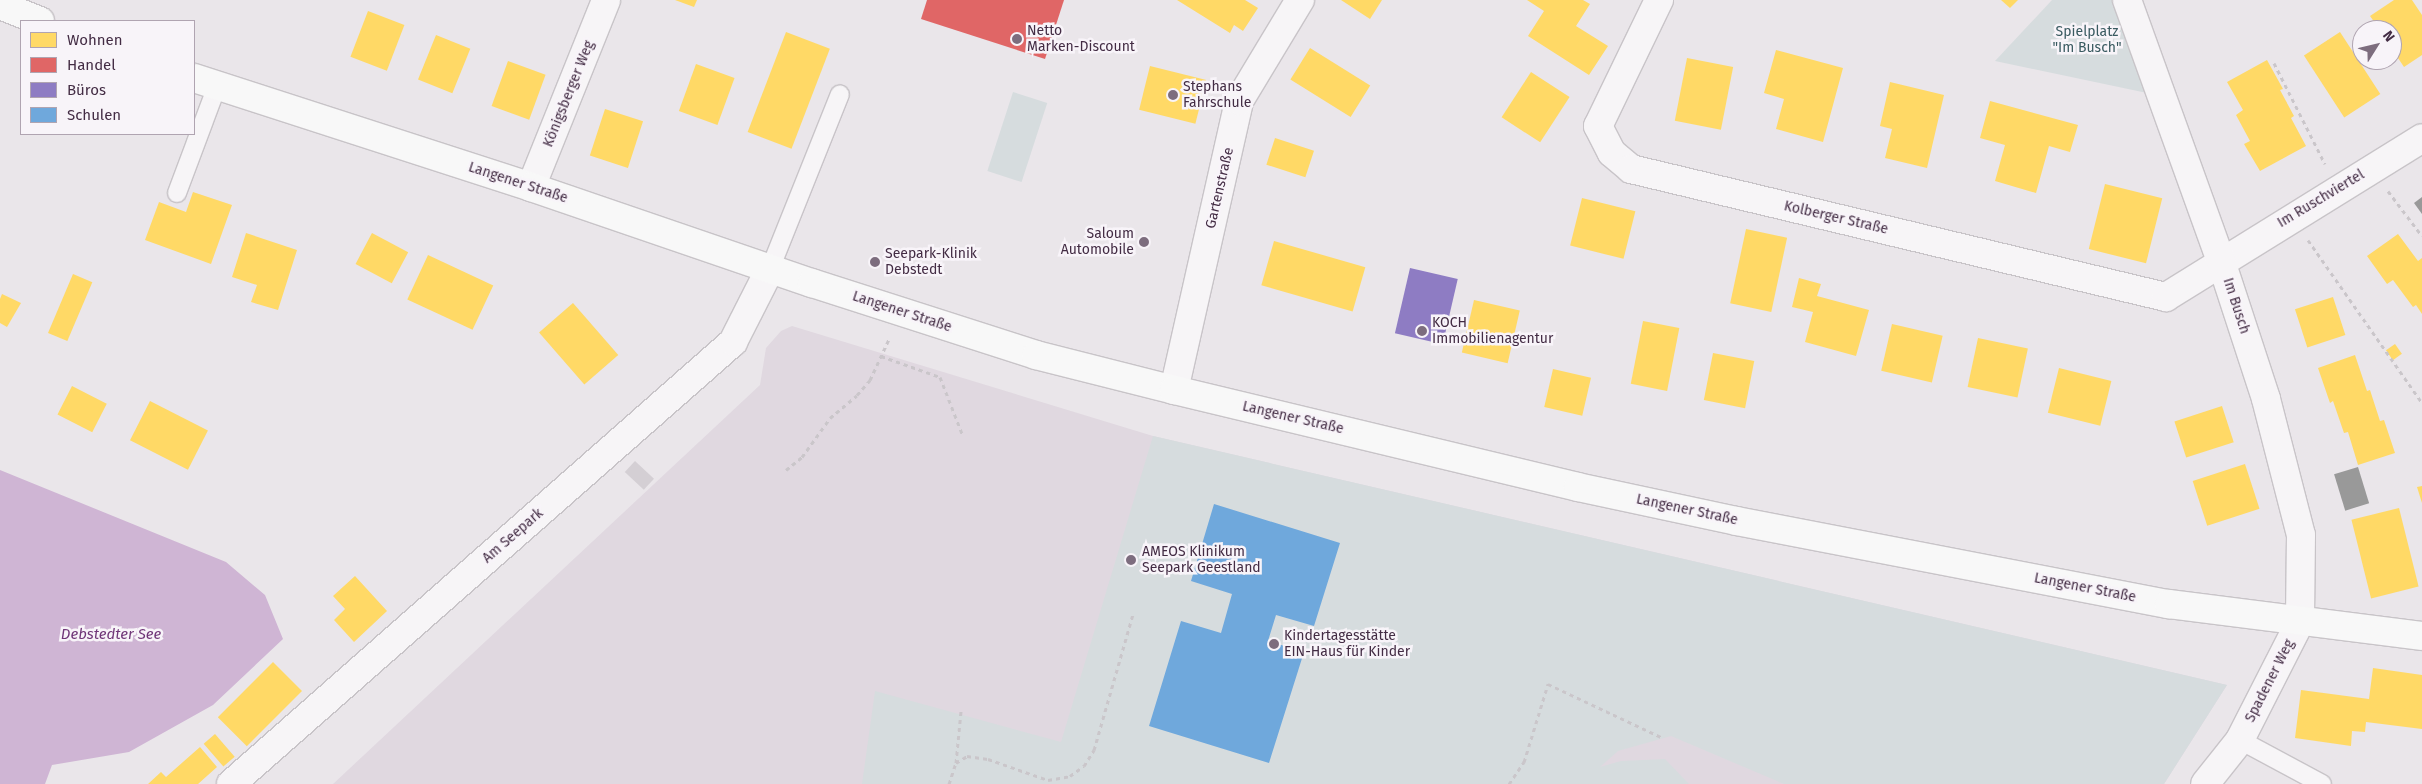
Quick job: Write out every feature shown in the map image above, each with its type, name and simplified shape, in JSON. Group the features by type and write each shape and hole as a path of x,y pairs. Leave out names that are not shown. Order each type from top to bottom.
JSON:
{"main road":[{"path":"0,5 38,20"},
{"name":"Langener Straße","path":"206,82 531,187 770,269 1036,355 1174,390 1578,487 1736,520 2125,596 2300,622 2422,636"}],"street":[{"name":"Königsberger Weg","path":"531,187 606,0"},
{"name":"Gartenstraße","path":"1174,390 1239,101 1300,0"},
{"name":"Kolberger Straße","path":"1659,0 1598,126 1612,153 1631,169 2166,297 2221,261"},
{"name":"Im Busch","path":"2127,0 2221,261 2266,399 2301,535 2300,622"},
{"name":"Im Ruschviertel","path":"2221,261 2422,138"},
{"name":"Am Seepark","path":"231,784 733,342 770,269"},
{"name":"Spadener Weg","path":"2205,784 2240,740 2300,622"}],"lane":[{"path":"195,124 206,82"},
{"path":"770,269 840,94"},
{"path":"177,193 192,135"},
{"name":"Spadener Weg","path":"2240,740 2322,784"}],"path":[{"path":"2274,63 2338,189"},
{"path":"2371,169 2422,236"},
{"path":"2292,217 2422,403"},
{"path":"786,470 802,458 830,418 857,395 870,380 900,310"},
{"path":"881,356 940,377 963,436"},
{"path":"956,763 967,756 988,759 1048,780 1070,776 1084,766 1094,750 1133,614"},
{"path":"1509,784 1524,762 1548,684 1661,737"},
{"path":"949,784 956,763 961,711"}],"shaded area":[{"name":"AMEOS Klinikum Seepark Geestland","path":"792,326 1153,436 2227,685 2164,784 333,784 760,385 766,348 781,331"}],"green space":[{"name":"Spielplatz \"Im Busch\"","path":"2052,0 2116,0 2147,93 1995,61"},
{"path":"1013,92 1047,103 1022,182 987,171"},
{"path":"1153,436 2227,685 2164,784 1784,784 1671,736 1618,751 1600,767 1621,761 1665,759 1689,784 862,784 875,691 1061,742"}],"water":[{"name":"Debstedter See","path":"0,470 226,562 265,595 283,639 213,705 129,752 52,765 45,784 0,784"}],"building: Wohnen":[{"path":"675,0 697,0 694,7"},
{"path":"1177,0 1245,0 1258,8 1243,31 1234,25 1230,33"},
{"path":"1341,0 1382,0 1370,19"},
{"path":"1527,0 1583,0 1590,4 1576,26 1608,46 1589,75 1528,36 1544,11"},
{"path":"2001,0 2018,0 2010,8"},
{"path":"2394,0 2412,0 2422,15 2422,55 2404,67 2402,64 2402,20 2373,20 2370,16"},
{"path":"368,11 404,25 387,71 350,57"},
{"path":"786,32 830,49 792,149 748,132"},
{"path":"2340,32 2352,50 2352,70 2365,70 2380,94 2344,117 2304,55"},
{"path":"436,35 470,49 452,93 418,80"},
{"path":"1310,48 1370,86 1351,117 1290,79"},
{"path":"1776,50 1843,68 1823,142 1776,129 1784,99 1764,93"},
{"path":"1687,58 1733,67 1721,130 1675,121"},
{"path":"2267,60 2283,89 2280,90 2294,116 2291,118 2306,146 2260,171 2244,144 2250,141 2236,115 2243,110 2227,82"},
{"path":"508,61 546,75 529,120 492,106"},
{"path":"696,64 735,78 717,125 679,111"},
{"name":"Stephans Fahrschule","path":"1150,66 1206,80 1195,124 1139,110"},
{"path":"1531,72 1570,97 1540,142 1502,117"},
{"path":"1890,82 1944,95 1927,168 1885,158 1892,129 1880,126"},
{"path":"1990,101 2078,125 2070,152 2049,146 2036,193 1995,181 2005,145 1980,138"},
{"path":"605,109 643,121 628,168 590,156"},
{"path":"1275,138 1314,151 1305,177 1266,165"},
{"path":"2105,184 2162,198 2146,263 2089,249"},
{"path":"193,192 232,205 211,264 145,240 159,202 186,212"},
{"path":"1582,198 1635,211 1624,259 1570,246"},
{"path":"1746,229 1787,238 1771,312 1730,303"},
{"path":"246,233 297,250 278,310 251,302 257,285 232,277"},
{"path":"372,233 408,252 392,283 356,264"},
{"path":"2398,234 2418,261 2422,258 2422,314 2416,305 2413,307 2393,280 2387,284 2367,256"},
{"path":"1274,241 1365,267 1353,311 1261,285"},
{"path":"428,255 493,285 473,330 407,299"},
{"path":"73,274 92,282 67,341 48,333"},
{"path":"1799,278 1821,284 1817,296 1869,310 1856,356 1805,342 1813,312 1792,307"},
{"path":"2,294 21,303 7,327 0,323 0,299"},
{"path":"2333,297 2345,335 2307,347 2295,309"},
{"path":"1474,300 1520,311 1508,363 1462,353"},
{"path":"573,303 618,355 584,385 539,333"},
{"path":"1643,321 1679,328 1667,391 1631,384"},
{"path":"1892,324 1943,336 1932,382 1881,371"},
{"path":"1978,338 2028,349 2017,398 1968,387"},
{"path":"2395,344 2402,354 2393,360 2386,350"},
{"path":"1713,353 1754,361 1745,408 1704,400"},
{"path":"2355,355 2367,391 2370,390 2380,421 2384,420 2395,453 2358,465 2348,432 2344,433 2333,401 2330,403 2318,368"},
{"path":"2059,368 2111,381 2100,426 2048,413"},
{"path":"1553,369 1591,378 1582,416 1544,407"},
{"path":"72,386 107,404 92,432 57,415"},
{"path":"150,401 208,431 188,470 130,440"},
{"path":"2222,406 2234,442 2186,458 2174,421"},
{"path":"2245,464 2260,509 2207,526 2193,481"},
{"path":"2422,486 2422,503 2417,487"},
{"path":"2399,508 2419,587 2371,598 2351,520"},
{"path":"355,576 387,611 354,642 334,620 345,609 333,596"},
{"path":"273,662 302,691 247,746 218,717"},
{"path":"2373,668 2422,675 2422,729 2366,722 2365,732 2352,731 2351,746 2295,738 2301,690 2369,699"},
{"path":"215,734 235,757 223,766 204,744"},
{"path":"200,747 217,767 198,784 148,784 161,772 166,777"}],"building: Handel":[{"name":"Netto Marken-Discount","path":"927,0 1064,0 1045,59 921,19"}],"building: Büros":[{"path":"1410,268 1458,279 1443,344 1395,333"}],"building: Schulen":[{"path":"1214,504 1340,543 1314,626 1276,615 1268,641 1304,652 1269,763 1149,726 1181,621 1221,633 1232,594 1191,581"}],"building: Industrie":[{"path":"2422,197 2422,214 2414,203"},
{"path":"2358,467 2369,503 2345,511 2334,474"}],"building: Sonstige":[{"path":"635,461 654,479 644,490 625,472"}],"place":[{"name":"Netto Marken-Discount","path":"1017,39"},
{"name":"Stephans Fahrschule","path":"1173,95"},
{"name":"Saloum Automobile","path":"1144,242"},
{"name":"Seepark-Klinik Debstedt","path":"875,262"},
{"name":"KOCH Immobilienagentur","path":"1422,331"},
{"name":"AMEOS Klinikum Seepark Geestland","path":"1131,560"},
{"name":"Kindertagesstätte EIN-Haus für Kinder","path":"1274,644"}]}
